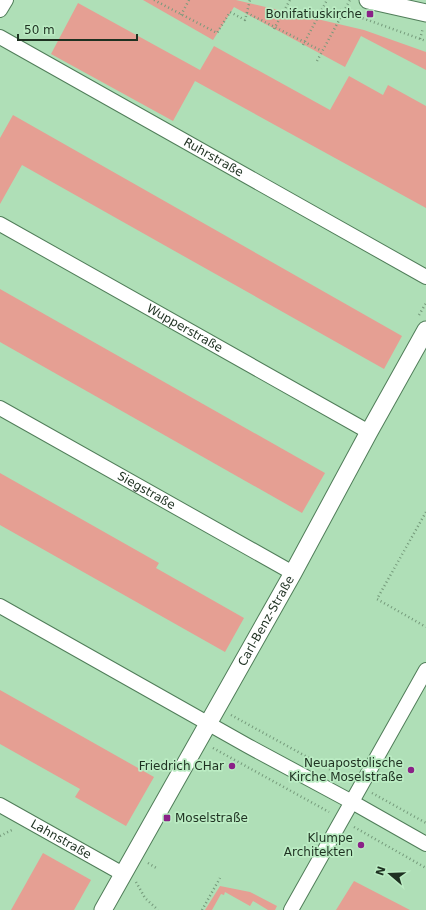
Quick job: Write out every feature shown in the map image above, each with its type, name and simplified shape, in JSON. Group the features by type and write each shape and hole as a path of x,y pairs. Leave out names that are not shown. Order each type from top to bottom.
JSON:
{"street":[{"path":"0,10 6,0"},
{"path":"368,0 426,13"},
{"name":"Ruhrstraße","path":"0,37 426,277"},
{"name":"Wupperstraße","path":"0,224 369,432"},
{"name":"Carl-Benz-Straße","path":"103,910 130,878 208,723 293,573 426,330"},
{"name":"Siegstraße","path":"0,408 293,573"},
{"path":"0,606 426,844"},
{"path":"291,910 426,670"},
{"name":"Lahnstraße","path":"0,805 130,878"}],"path":[{"path":"154,0 216,34 230,12 245,20 250,0"},
{"path":"181,14 189,0"},
{"path":"275,28 290,0"},
{"path":"304,43 327,0"},
{"path":"317,62 350,0"},
{"path":"340,10 426,41"},
{"path":"247,13 322,51"},
{"path":"426,512 377,599 426,627"},
{"path":"230,715 426,823"},
{"path":"212,747 426,868"},
{"path":"148,862 158,869"},
{"path":"130,878 145,898 158,910"},
{"path":"202,910 220,878"}],"shaded area":[{"path":"143,0 236,0 364,30 426,52 426,70 361,36 345,67 234,7 213,40"},
{"path":"78,3 200,70 214,46 330,110 349,76 383,95 388,85 426,106 426,208 195,81 173,121 51,54"},
{"path":"13,115 402,336 384,369 22,165 0,204 0,138"},
{"path":"0,289 325,473 302,513 0,342"},
{"path":"0,473 159,563 156,568 244,618 225,652 0,525"},
{"path":"0,690 154,777 126,826 75,797 80,789 0,744"},
{"path":"43,853 91,880 74,910 11,910"},
{"path":"354,881 410,910 336,910"},
{"path":"220,886 250,892 277,906 275,910 268,910 253,901 250,906 225,892 224,895 221,894 212,910 205,910"}],"place":[{"name":"Bonifatiuskirche","path":"370,14"},
{"name":"Friedrich CHar","path":"232,766"},
{"name":"Neuapostolische Kirche Moselstraße","path":"411,770"},
{"name":"Moselstraße","path":"167,818"},
{"name":"Klumpe Architekten","path":"361,845"}]}
